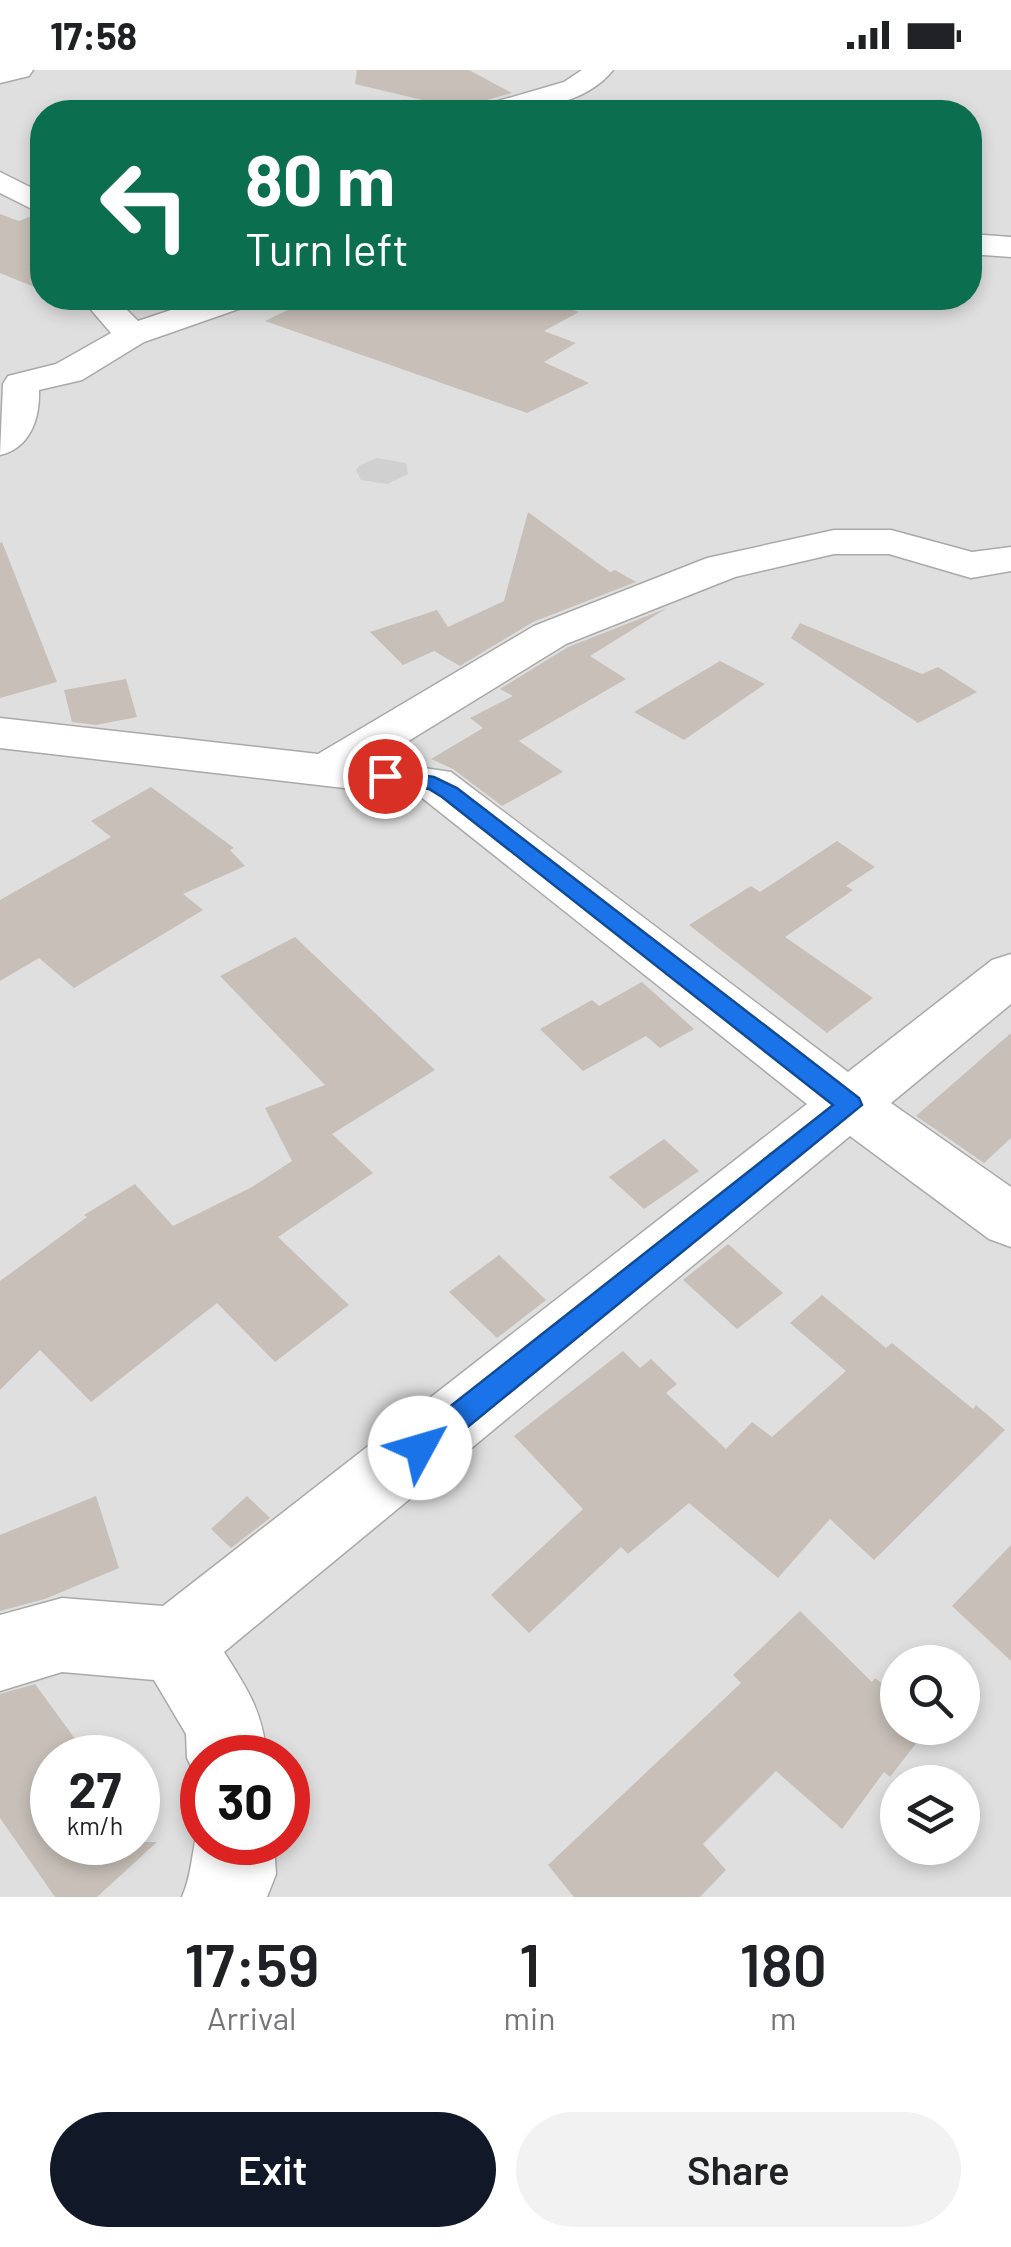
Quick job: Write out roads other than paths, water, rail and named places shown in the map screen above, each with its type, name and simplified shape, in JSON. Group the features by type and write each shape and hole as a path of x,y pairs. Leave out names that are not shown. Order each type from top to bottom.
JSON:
{"street":[{"path":"0,76 20,70"},
{"path":"532,100 572,88 600,70"},
{"path":"0,181 30,197"},
{"path":"982,245 1011,247"},
{"path":"108,310 132,335"},
{"path":"0,444 14,431 22,410 20,384 69,372 132,335 204,310"},
{"path":"327,770 550,635 722,567 834,542 891,542 971,565 1011,559"},
{"path":"0,733 434,783 850,1105 1011,1221"},
{"path":"0,1653 62,1635 175,1644 1011,974"},
{"path":"175,1644 226,1724 227,1735"},
{"path":"224,1897 234,1874 233,1865"}]}
